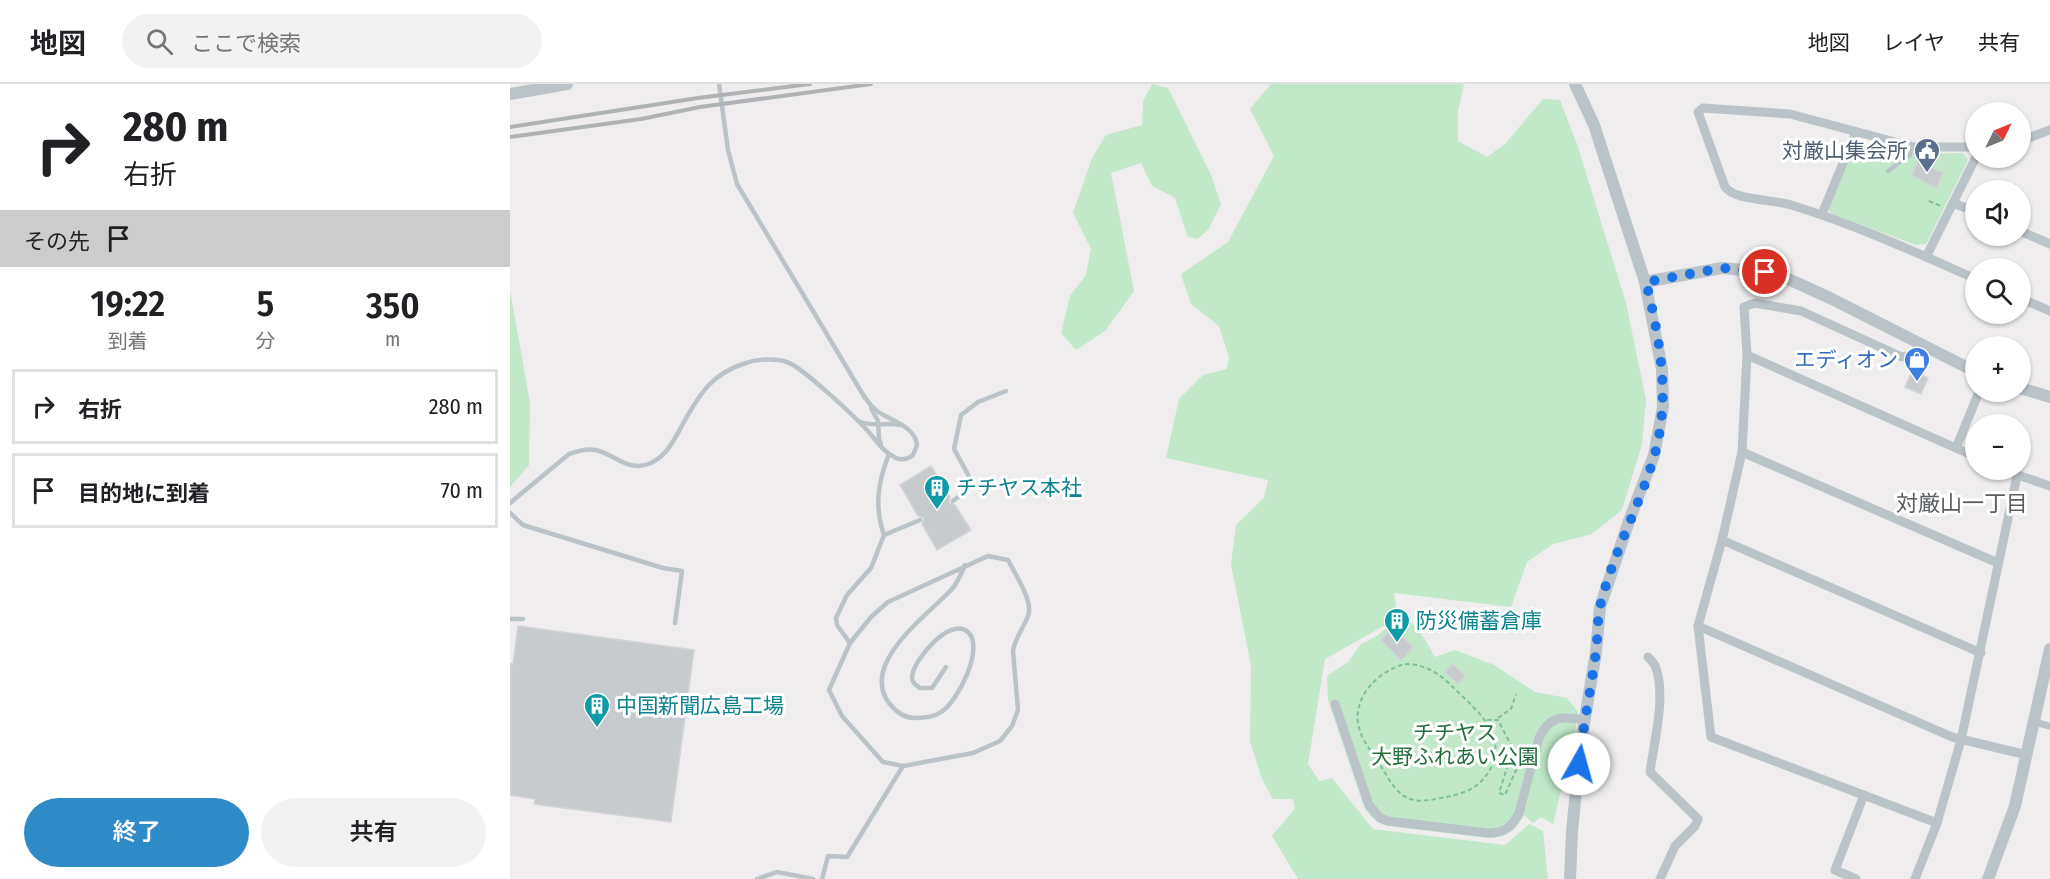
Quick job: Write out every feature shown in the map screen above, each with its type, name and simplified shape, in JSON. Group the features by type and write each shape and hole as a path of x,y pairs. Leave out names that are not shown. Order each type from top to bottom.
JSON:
{"street":[{"path":"510,94 567,84"},
{"path":"1570,879 1572,831 1600,607 1629,521 1650,470 1660,432 1663,407 1662,369 1646,282 1594,125 1575,84"},
{"path":"1965,147 1912,147 1778,112 1703,108 1698,112 1725,188 1730,193 1736,196 1777,200 1822,214 1965,274"},
{"path":"2031,137 2050,130"},
{"path":"1822,214 1856,132"},
{"path":"1926,256 1970,168"},
{"path":"1953,203 1965,208"},
{"path":"2031,236 2050,244"},
{"path":"1646,282 1722,268 1765,272 1785,277 1965,367"},
{"path":"1925,347 1917,353 1902,357 1801,311 1755,303 1744,307 1747,355 1742,452 1722,540 1698,626 1712,737 1937,823"},
{"path":"2031,303 2050,311"},
{"path":"1747,355 1965,452"},
{"path":"2031,391 2050,397"},
{"path":"1956,448 1975,402"},
{"path":"1742,452 1998,563"},
{"path":"1915,879 1937,823 1961,740 2016,480"},
{"path":"2030,480 2050,486"},
{"path":"1722,540 1981,653"},
{"path":"1698,626 1961,740 2027,755"},
{"path":"1988,879 2015,806 2050,648"},
{"path":"1648,657 1656,666 1659,685 1659,709 1650,772 1698,819 1695,826 1676,846 1660,879"},
{"path":"1335,704 1369,804 1380,818 1388,821 1488,833 1498,833 1508,829 1515,822 1539,738 1544,728 1551,721 1561,718 1585,720"},
{"path":"2034,722 2050,726"},
{"path":"1856,879 1835,870 1864,795"}],"lane":[{"path":"719,84 728,150 737,184 877,418 879,438 887,452 877,502 884,535 871,568 847,595 836,618 837,625 850,643"},
{"path":"1888,171 1910,155 1912,147"},
{"path":"510,503 569,454 579,451 596,450 627,465 639,466 651,463 664,455 706,388 721,373 753,361 787,362 811,378 854,417 887,452 898,459 913,455 916,450 916,439 910,431 878,412 864,396"},
{"path":"953,501 968,489 971,480 954,449 961,415 978,402 1006,391"},
{"path":"854,417 864,423 879,425 893,423 910,431"},
{"path":"510,513 523,525 663,568 682,571 675,623"},
{"path":"884,535 920,520"},
{"path":"988,556 1008,560 1030,604 1029,614 1013,651 1018,710 1012,726 1000,741 974,753 903,766 884,762 842,716 829,690 850,643 872,616 888,602 965,566 988,556"},
{"path":"946,667 932,688 920,688 914,683 912,678 917,664 931,646 951,629 966,630 972,636 974,646 971,662 957,694 942,712 931,717 908,718 899,714 888,702 883,692 884,670 890,655 909,630 952,589 965,566"},
{"path":"510,619 523,619"},
{"path":"822,879 828,856 847,857 903,766"},
{"path":"758,879 777,872 813,879"}],"path":[{"path":"1415,664 1433,670 1441,676 1487,720 1494,738 1494,758 1481,783 1456,795 1417,801 1408,799 1395,787 1360,731 1358,712 1364,693 1379,676 1396,666 1415,664"},
{"path":"1487,720 1505,715 1511,709 1516,694"},
{"path":"1495,719 1500,722 1513,749 1499,793 1505,795 1522,757"}],"green space":[{"path":"1152,84 1168,88 1211,175 1221,204 1208,230 1197,239 1188,237 1175,198 1152,186 1141,163 1111,173 1134,291 1105,331 1076,350 1061,333 1070,296 1086,275 1091,249 1073,213 1092,158 1106,135 1142,125 1143,101"},
{"name":"チチヤス 大野ふれあい公園","path":"1271,84 1464,84 1458,112 1458,141 1487,157 1505,144 1543,99 1560,100 1577,144 1626,303 1646,400 1642,444 1622,510 1592,534 1553,544 1527,562 1511,607 1394,593 1398,618 1400,616 1407,620 1417,629 1435,657 1455,650 1494,665 1535,692 1567,698 1578,712 1572,759 1566,769 1553,824 1541,817 1533,823 1524,815 1510,832 1500,837 1488,838 1387,826 1376,821 1369,814 1364,807 1328,700 1327,676 1348,662 1361,644 1377,636 1396,619 1325,659 1308,764 1319,781 1332,778 1373,829 1505,845 1529,824 1543,831 1548,879 1298,879 1272,836 1295,808 1293,799 1273,799 1262,779 1250,741 1251,666 1231,564 1236,525 1264,498 1268,480 1166,458 1179,399 1203,375 1227,369 1229,357 1219,326 1191,304 1181,274 1228,242 1274,156 1250,109"},
{"path":"1861,144 1918,154 1963,153 1965,166 1926,244 1916,245 1830,213 1828,207 1854,148"},
{"path":"510,291 530,403 529,465 510,487"}],"building":[{"name":"対厳山集会所","path":"1918,161 1943,173 1936,188 1912,175"},
{"name":"エディオン","path":"1912,371 1928,378 1921,394 1905,387"},
{"name":"チチヤス本社","path":"931,466 950,497 949,503 955,505 971,530 937,550 922,524 924,518 918,516 900,485"},
{"name":"中国新聞広島工場","path":"518,626 694,650 671,822 534,804 535,799 510,795 510,663 513,664"},
{"name":"防災備蓄倉庫","path":"1393,627 1413,647 1401,660 1381,640"},
{"path":"1453,664 1465,676 1458,684 1445,672"}],"railway":[{"path":"510,127 698,98 810,84"},
{"path":"510,137 641,119 700,107 871,84"}],"place":[{"name":"対厳山集会所","path":"1927,174"},
{"name":"エディオン","path":"1917,383"},
{"name":"チチヤス本社","path":"937,511"},
{"name":"防災備蓄倉庫","path":"1397,644"},
{"name":"中国新聞広島工場","path":"597,729"}],"district":[{"name":"対厳山一丁目","path":"1962,503"}],"route":[{"path":"1579,764 1596,652 1600,607 1629,521 1650,470 1660,432 1663,407 1662,369 1646,282 1722,268 1765,272"}]}
